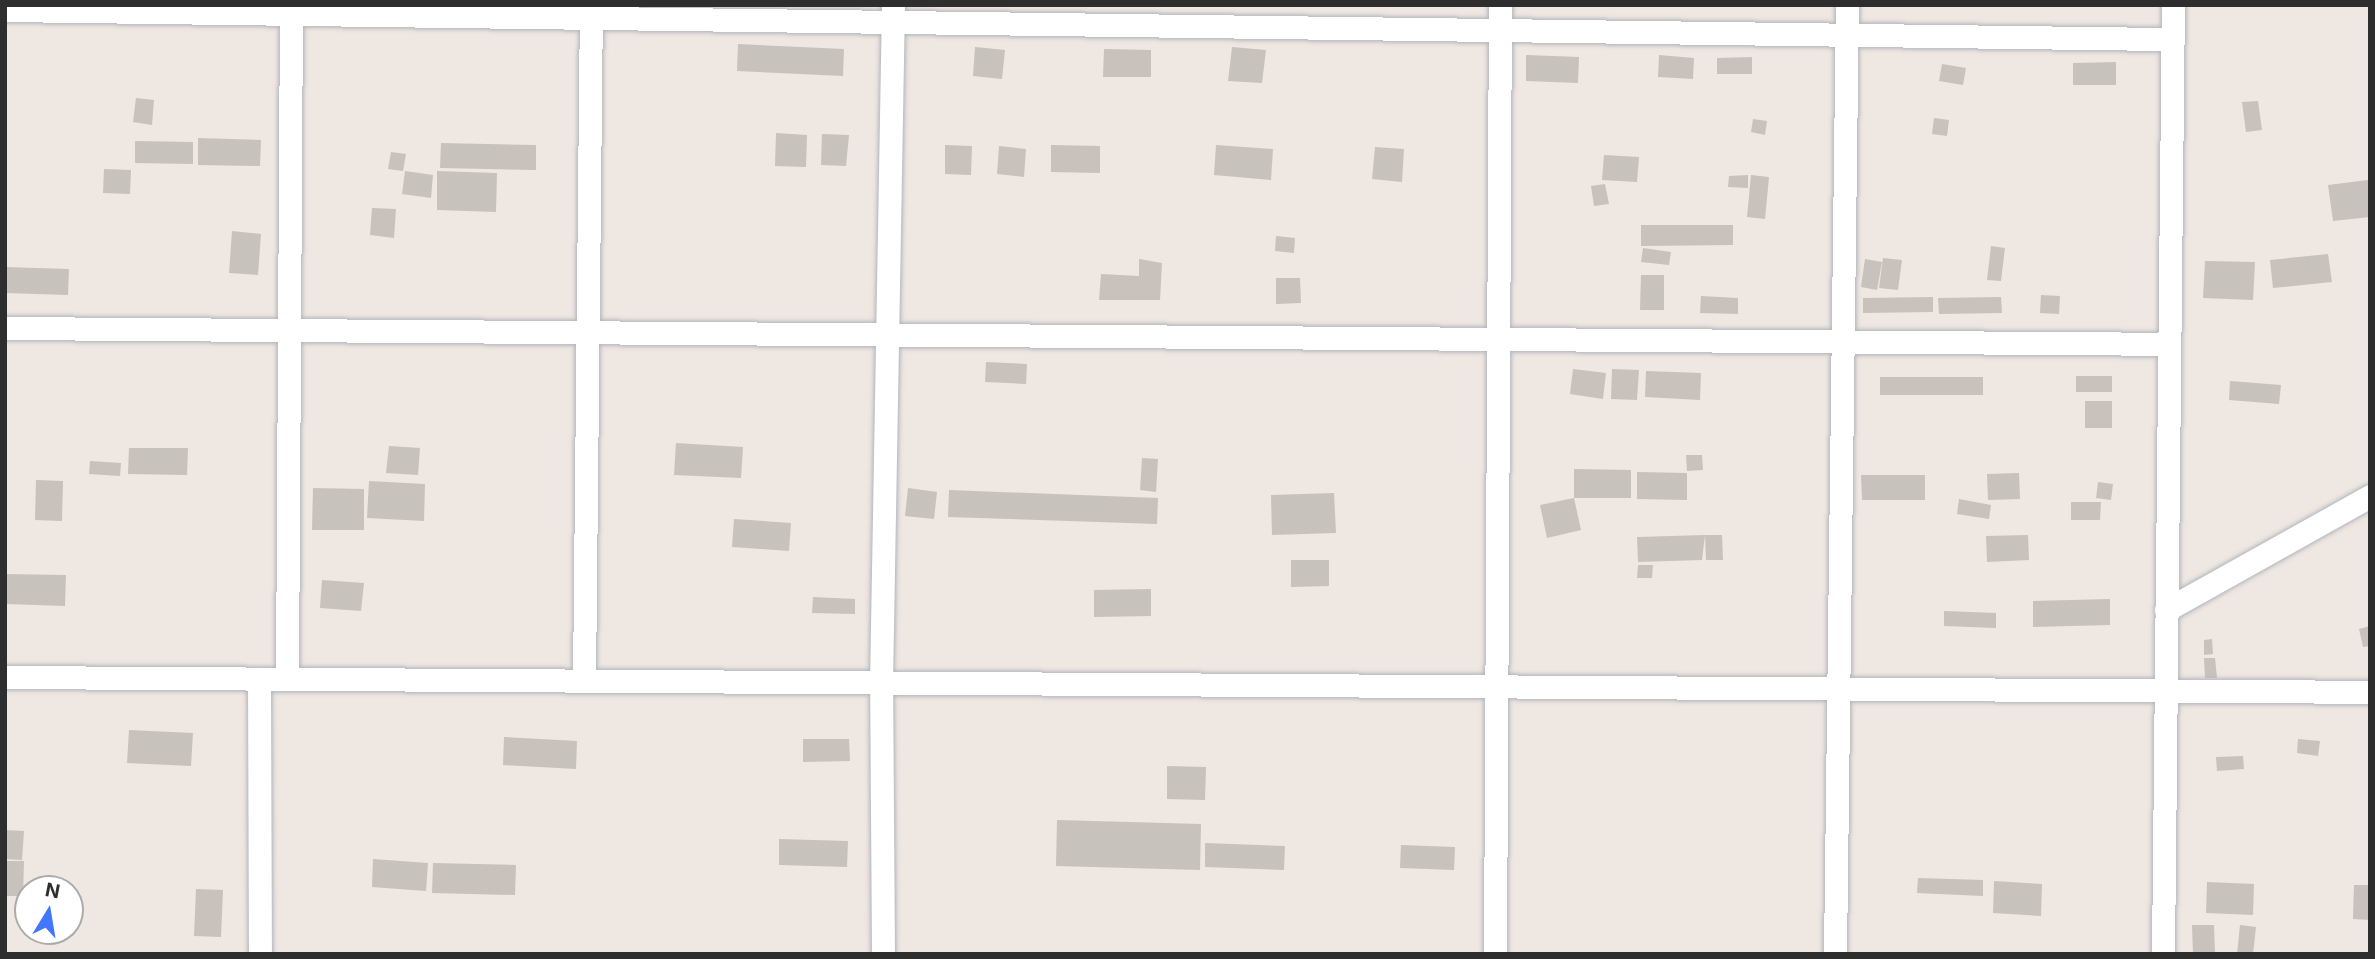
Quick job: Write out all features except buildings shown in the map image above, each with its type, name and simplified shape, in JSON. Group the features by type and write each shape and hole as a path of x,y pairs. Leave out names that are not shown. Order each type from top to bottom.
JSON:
{"street":[{"path":"1494,954 1500,5"},
{"path":"1835,954 1847,5"},
{"path":"2163,954 2173,5"},
{"path":"5,10 893,14 1500,30 2173,39"},
{"path":"287,679 290,10"},
{"path":"584,681 591,12"},
{"path":"883,954 881,684 890,335 893,14"},
{"path":"5,328 2169,344"},
{"path":"2166,610 2370,496"},
{"path":"5,677 2370,692"},
{"path":"259,679 260,954"}]}
